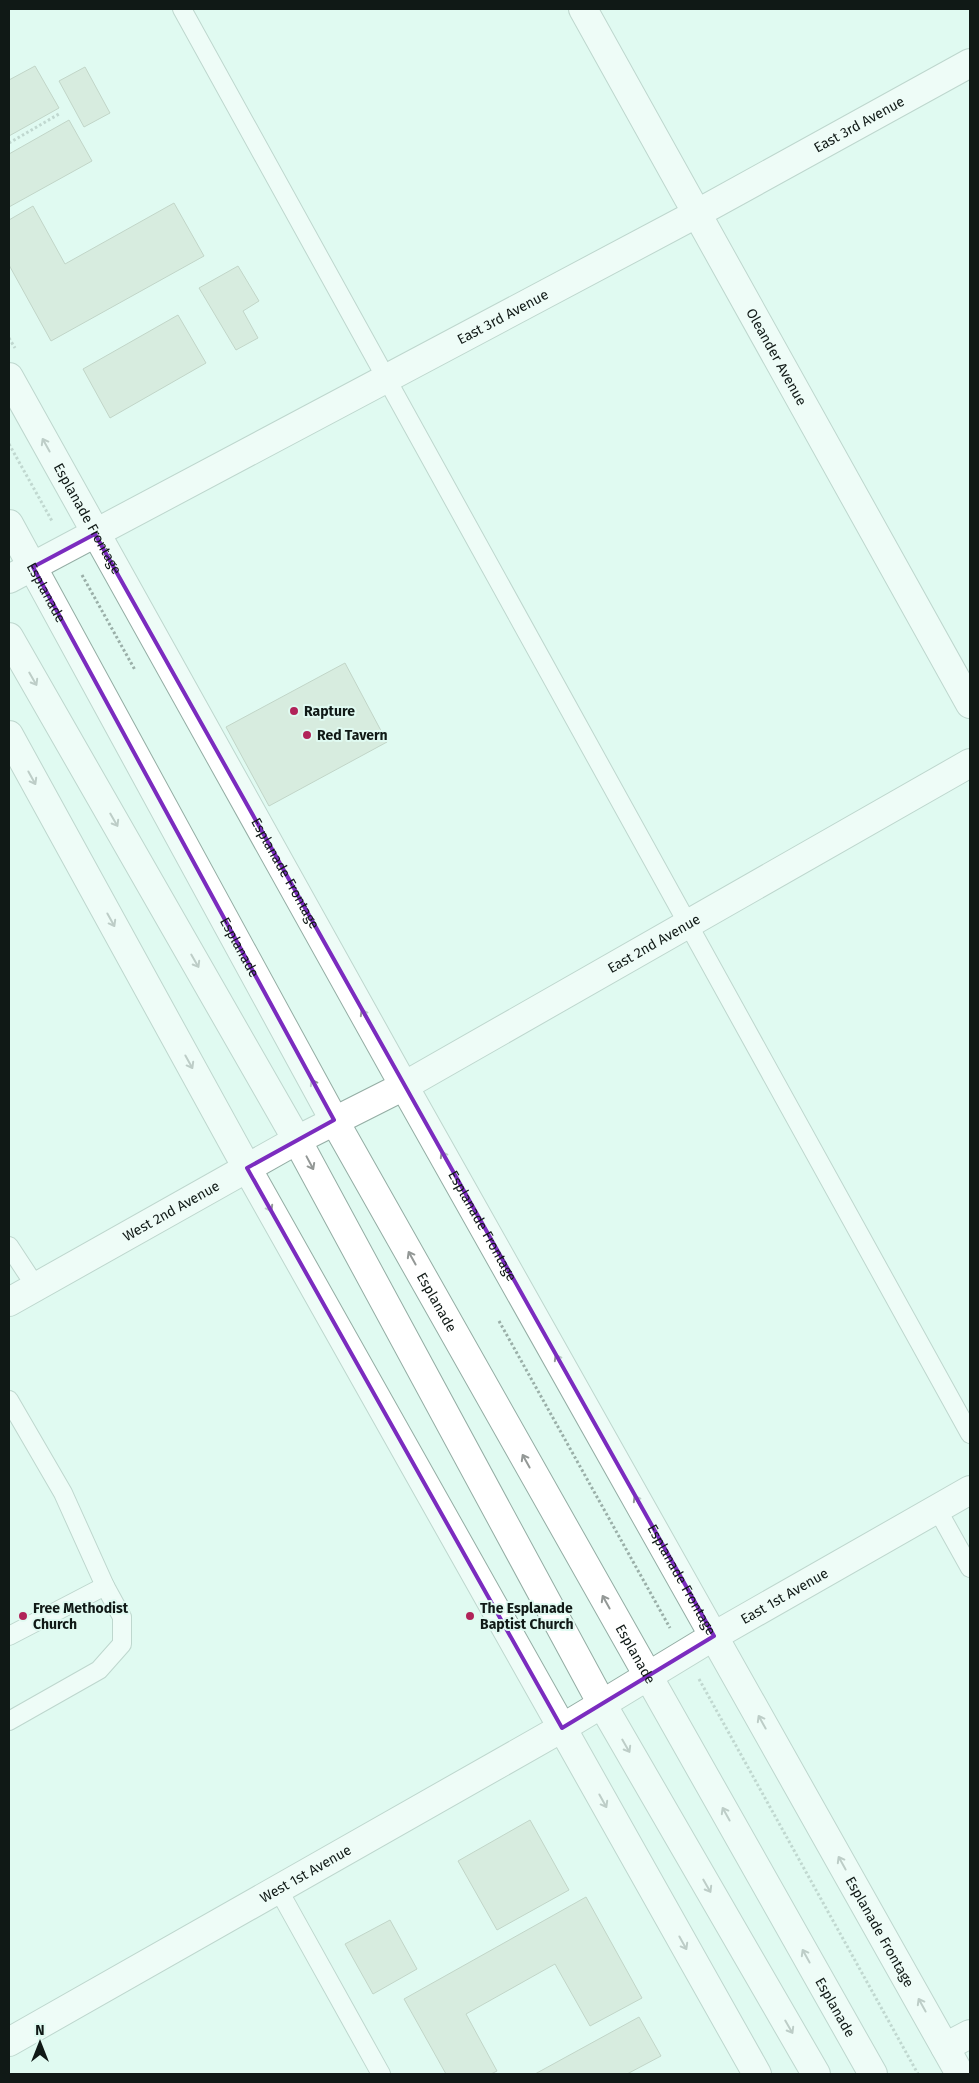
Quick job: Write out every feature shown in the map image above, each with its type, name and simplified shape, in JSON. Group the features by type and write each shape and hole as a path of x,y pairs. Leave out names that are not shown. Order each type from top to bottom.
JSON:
{"street":[{"name":"Oleander Avenue","path":"582,9 970,704"},
{"name":"East 3rd Avenue","path":"9,579 696,214 970,62"},
{"name":"Esplanade Frontage","path":"9,378 404,1086 960,2074"},
{"name":"Esplanade","path":"9,524 334,1120 874,2074"},
{"path":"9,637 297,1140 602,1704 816,2074"},
{"path":"9,735 247,1168 757,2074"},
{"name":"East 2nd Avenue","path":"334,1120 404,1086 970,763"},
{"name":"West 2nd Avenue","path":"9,1302 334,1120"},
{"name":"East 1st Avenue","path":"602,1704 714,1636 970,1490"},
{"name":"West 1st Avenue","path":"9,2042 602,1704"},
{"path":"946,2047 970,2034"}],"lane":[{"path":"182,9 970,1434"},
{"path":"9,1246 36,1287"},
{"path":"9,1400 62,1494 105,1586 122,1616 122,1644 99,1670 9,1721"},
{"path":"938,1509 970,1568"},
{"path":"9,1636 105,1586"},
{"path":"278,1889 381,2074"}],"path":[{"path":"9,142 59,114"}],"highlighted area":[{"path":"95,534 714,1636 562,1728 247,1168 334,1120 33,567"}],"building":[{"path":"35,66 59,108 9,136 9,80"},
{"path":"85,67 110,113 84,127 59,81"},
{"path":"69,120 92,161 9,207 9,154"},
{"path":"174,203 204,256 51,341 9,265 9,220 33,206 65,264"},
{"path":"238,266 259,301 243,311 258,338 236,350 199,288"},
{"path":"178,315 206,363 110,418 83,369"},
{"path":"345,663 387,742 269,806 226,727"},
{"path":"530,1820 569,1890 497,1930 458,1861"},
{"path":"586,1897 642,1998 590,2026 555,1964 466,2014 497,2071 491,2074 446,2074 404,1999"},
{"path":"390,1920 417,1969 373,1994 345,1944"},
{"path":"639,2017 661,2056 627,2074 535,2074"}],"place":[{"name":"Rapture","path":"294,711"},
{"name":"Red Tavern","path":"307,735"},
{"name":"Free Methodist Church","path":"23,1616"},
{"name":"The Esplanade Baptist Church","path":"470,1616"}]}
